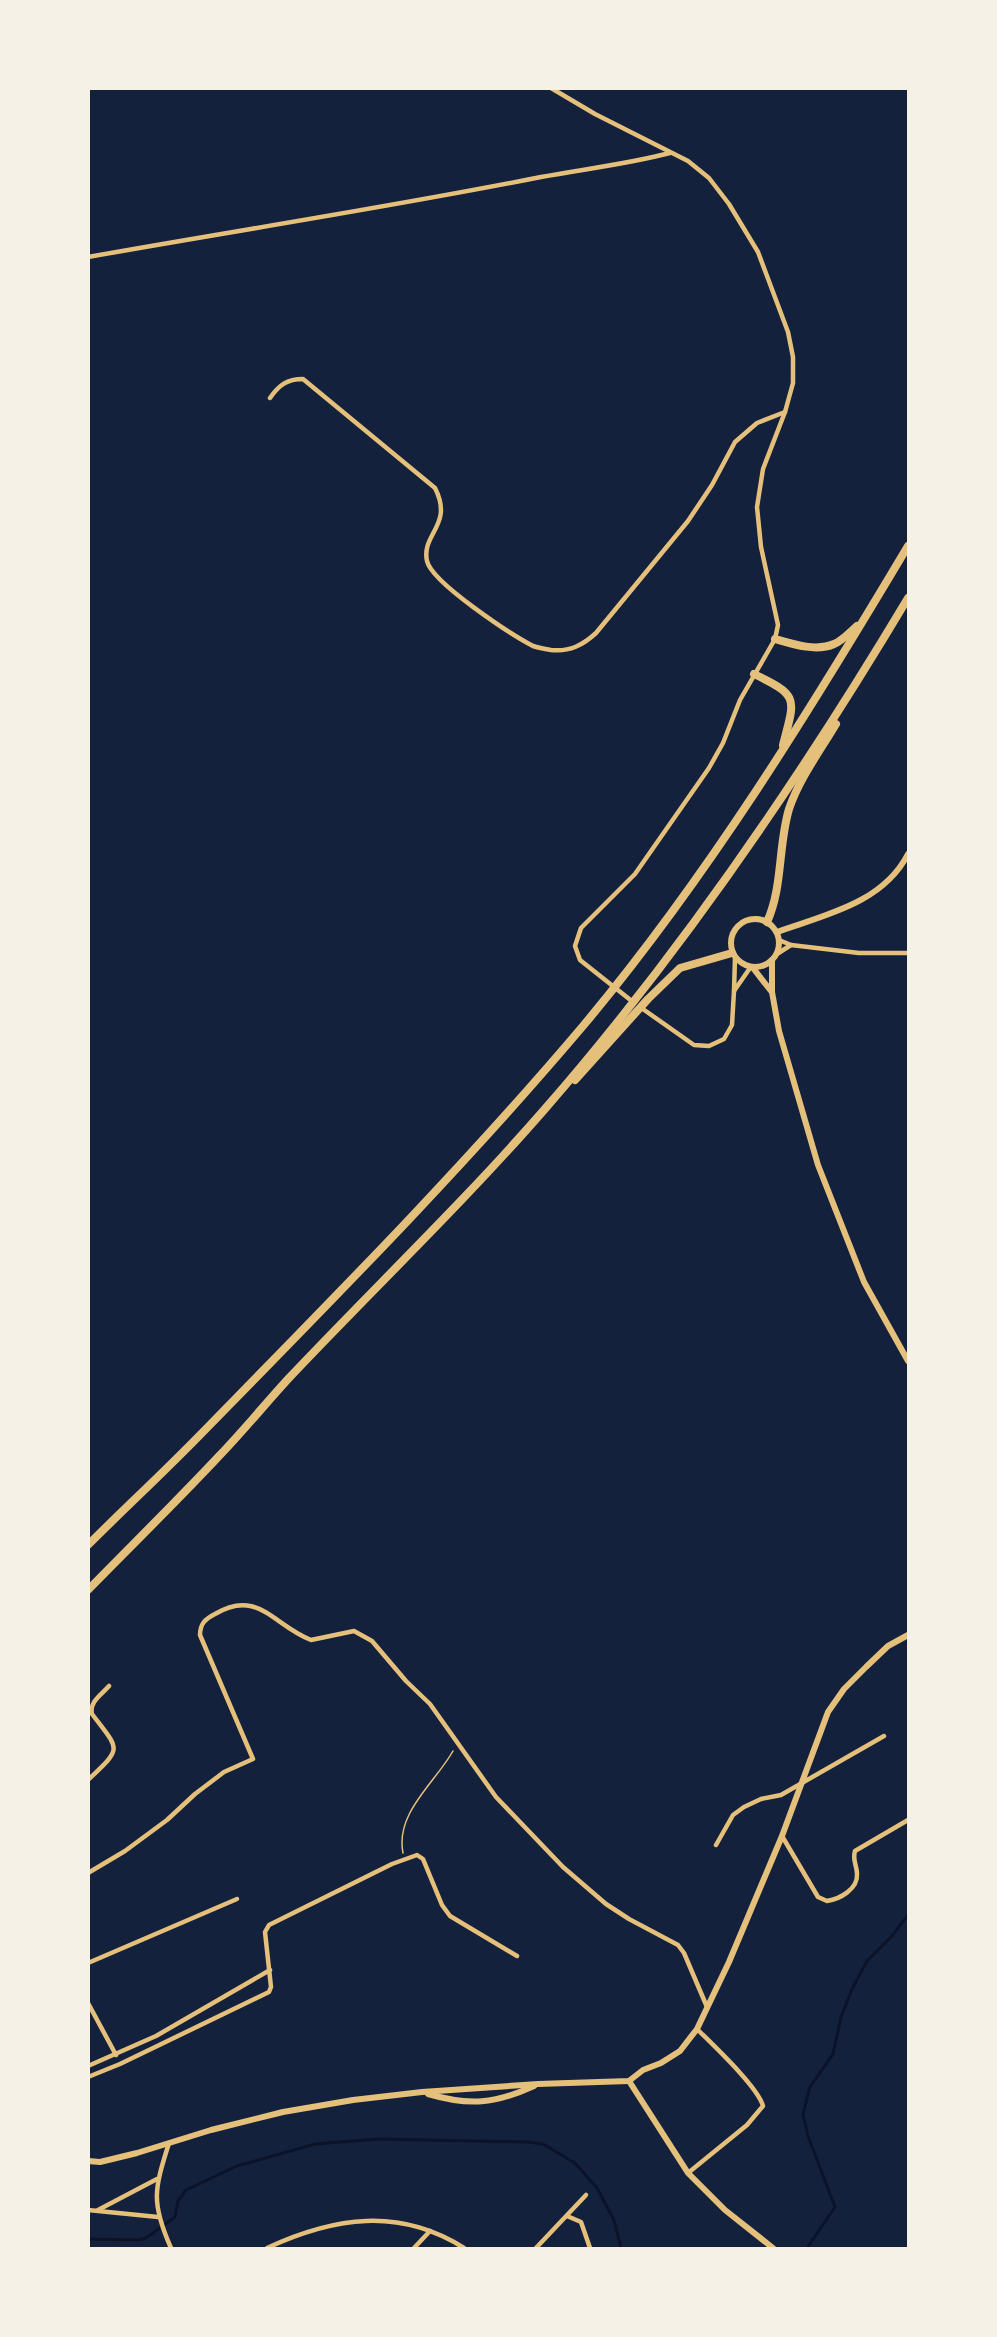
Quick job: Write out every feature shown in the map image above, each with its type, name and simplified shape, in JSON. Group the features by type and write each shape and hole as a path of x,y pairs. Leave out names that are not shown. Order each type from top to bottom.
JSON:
{"highway":[{"path":"88,1545 198,1437 391,1239 524,1094 583,1025 640,954 781,754 909,546"},
{"path":"88,1590 222,1454 288,1380 476,1188 547,1108 648,983 737,864 787,790 909,598"},
{"path":"775,639 794,645 820,647 833,645 863,622"},
{"path":"766,922 774,906 785,826 794,796 877,650"},
{"path":"754,674 783,689 791,698 792,712 781,754"},
{"path":"547,1108 583,1072 648,999 680,968 734,956"}],"street":[{"path":"551,88 688,161 708,178 729,204 758,252 788,332 793,357 793,383 785,412 763,469 757,507 761,547 778,625 775,639 733,714 720,750 635,874 581,928 575,946 577,954 586,966 657,1021 694,1045 709,1046 724,1039 732,1025 734,956 731,938 739,925 752,919 766,922 778,936 791,945 859,953 909,953"},
{"path":"88,257 440,197 670,153"},
{"path":"270,398 278,387 290,379 303,378 435,488 442,501 441,517 427,550 427,560 431,570 441,583 517,636 536,647 553,651 571,649 585,644 596,633 688,521 712,485 735,442 757,423 785,412"},
{"path":"778,936 871,895 894,876 909,854"},
{"path":"778,936 772,992 779,1031 798,1099 841,1229 869,1292 909,1361"},
{"path":"734,991 751,968 767,965 791,945"},
{"path":"734,956 751,968 772,992"},
{"path":"88,1873 125,1851 224,1772 253,1759 200,1635 200,1628 204,1621 224,1608 236,1604 258,1608 311,1640 354,1631 364,1635 381,1650 406,1681 430,1704 496,1797 563,1867 606,1904 678,1945 684,1953 707,2007"},
{"path":"88,2161 100,2162 283,2112 353,2100 422,2092 538,2084 629,2081 643,2070 661,2063 680,2051 697,2029 729,1962 782,1836 828,1712 844,1689 888,1646 909,1635"},
{"path":"88,1780 112,1758 115,1746 92,1714 91,1709 92,1704 109,1686"},
{"path":"716,1845 724,1828 738,1811 761,1799 781,1795 884,1736"},
{"path":"782,1836 818,1897 832,1901 843,1896 857,1880 853,1857 855,1851 909,1820"},
{"path":"88,2077 120,2064 244,2002 269,1992 270,1970 265,1932 269,1924 294,1910 417,1855 423,1859 442,1905 450,1916 518,1956"},
{"path":"88,1963 237,1899"},
{"path":"88,2066 156,2036 270,1970"},
{"path":"236,1990 244,2002"},
{"path":"88,2003 116,2055"},
{"path":"688,2173 747,2125 763,2106 751,2086 697,2029"},
{"path":"629,2081 688,2173 718,2204 773,2248"},
{"path":"422,2092 451,2101 482,2103 509,2097 538,2084"},
{"path":"169,2143 158,2179 158,2217 171,2248"},
{"path":"98,2210 158,2179"},
{"path":"536,2248 586,2195"},
{"path":"88,2210 158,2217"},
{"path":"567,2216 581,2222 590,2248"},
{"path":"267,2248 304,2232 382,2220 401,2222 430,2231 464,2248"},
{"path":"414,2248 430,2231"}],"path":[{"path":"405,1859 401,1836 408,1815 449,1759 458,1742"}],"waterway":[{"path":"807,2248 835,2207 808,2136 803,2114 810,2087 833,2054 841,2017 852,1989 867,1961 891,1937 908,1915"},
{"path":"88,2239 139,2240 146,2238 175,2217 178,2201 186,2190 237,2166 315,2144 378,2139 543,2144 575,2163 597,2188 614,2220 621,2248"}]}
